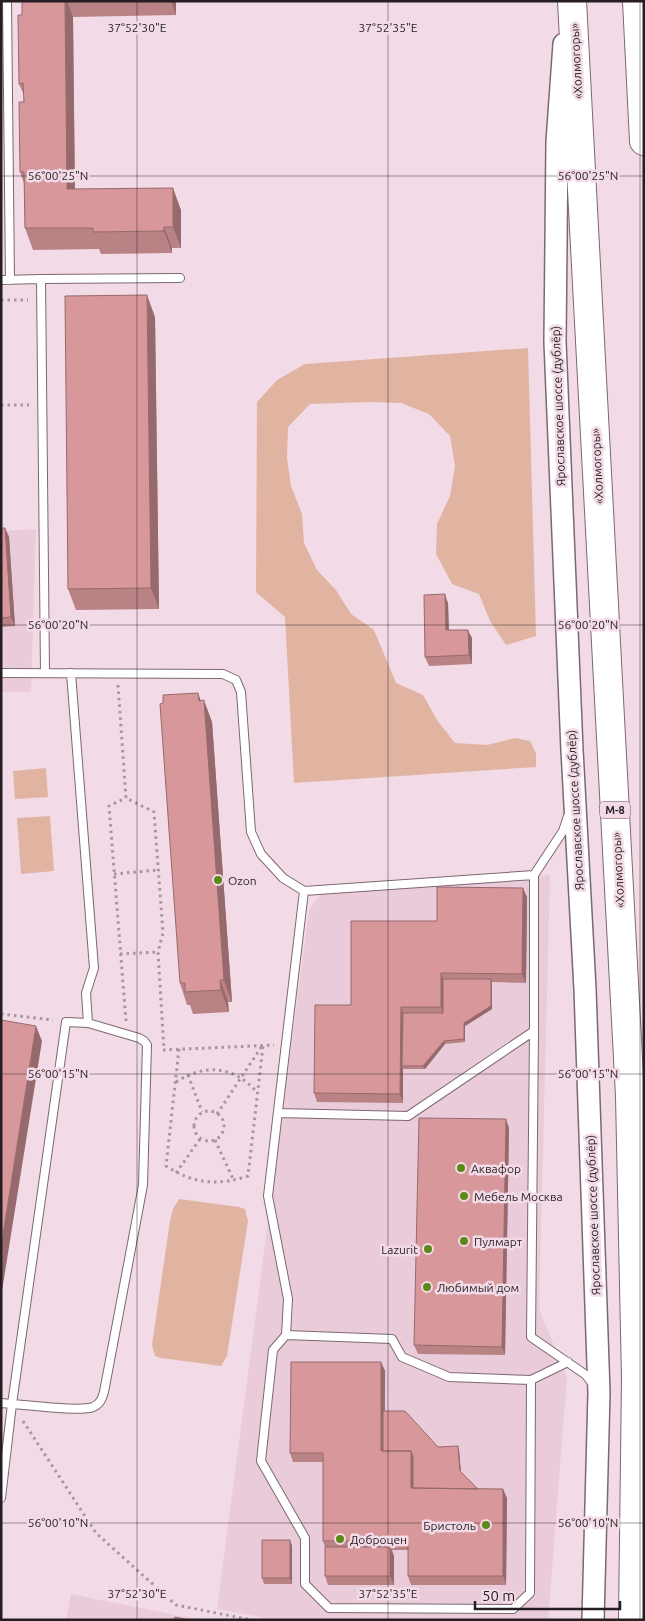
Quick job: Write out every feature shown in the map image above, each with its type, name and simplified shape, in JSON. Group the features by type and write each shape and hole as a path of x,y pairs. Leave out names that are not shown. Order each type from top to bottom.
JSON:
{"highway":[{"name":"«Холмогоры»","path":"572,1 630,1096 636,1379 633,1620"},
{"path":"637,1 644,141"}],"street":[{"name":"Ярославское шоссе (дублёр)","path":"567,1 558,142 555,342 572,750 585,989 599,1393 593,1620"}],"lane":[{"path":"7,1 10,280"},
{"path":"1,280 180,278"},
{"path":"41,279 45,673"},
{"path":"1,673 223,674 236,680 241,692 251,832 261,854 282,878 304,891 534,875"},
{"path":"71,673 94,968 86,993 88,1023"},
{"path":"572,750 573,799 563,830 534,875 530,1337 586,1375 599,1393"},
{"path":"304,891 268,1196 288,1299 286,1335 273,1350 261,1461 305,1538 305,1584 329,1608 514,1609 530,1593 531,1380"},
{"path":"1,1403 12,1404 79,1408 92,1407 101,1401 104,1392 143,1186 148,1051 144,1041 88,1023 66,1022 12,1404 1,1498"},
{"path":"278,1113 408,1116 534,1031"},
{"path":"286,1335 392,1339 402,1357 449,1378 531,1380 568,1362"}],"path":[{"path":"1,300 41,300"},
{"path":"1,405 42,404"},
{"path":"117,673 126,798"},
{"path":"126,798 154,812 163,933 158,952 164,1050"},
{"path":"126,798 109,806 127,1035"},
{"path":"114,874 158,870"},
{"path":"120,954 158,952"},
{"path":"1,1014 66,1022"},
{"path":"148,1051 286,1045"},
{"path":"217,1114 263,1046"},
{"path":"180,1049 166,1166 190,1179 218,1183 234,1181 248,1176 263,1046"},
{"path":"176,1082 188,1075 215,1069 241,1078 258,1092"},
{"path":"188,1075 202,1112"},
{"path":"210,1111 217,1114 223,1120 224,1127 221,1135 215,1140 208,1142 200,1139 195,1133 193,1125 196,1118 202,1112 210,1111"},
{"path":"176,1173 200,1139"},
{"path":"215,1140 234,1181"},
{"path":"12,1404 96,1533 147,1579 176,1605 252,1620"}],"shaded area":[{"path":"528,348 536,636 506,645 490,621 479,594 452,584 436,554 437,524 450,496 455,466 450,436 429,414 401,403 310,404 288,427 287,458 291,486 302,514 304,543 317,570 336,590 351,614 374,630 396,683 423,695 437,720 455,743 487,745 515,738 530,741 536,753 536,767 294,783 285,617 256,592 257,402 277,380 305,364"},
{"path":"36,529 31,692 1,692 1,531"},
{"path":"46,768 48,797 15,799 13,771"},
{"path":"50,816 54,871 21,874 17,818"},
{"path":"550,875 539,1309 567,1377 548,1620 276,1620 217,1609 309,910 327,885"},
{"path":"179,1199 245,1209 248,1221 227,1356 221,1366 161,1358 155,1356 152,1345 170,1221 173,1209"},
{"path":"71,1594 201,1620 66,1620"}],"building":[{"path":"22,1 65,1 67,189 173,188 173,227 164,227 164,231 93,232 93,228 25,228 24,172 20,172 19,102 24,102 23,83 19,84 18,15 22,15"},
{"path":"147,295 151,588 68,589 65,296"},
{"path":"1,528 5,528 11,617 1,618"},
{"path":"445,594 446,630 468,630 469,655 425,657 424,595"},
{"path":"198,693 199,701 204,700 224,980 220,980 221,990 185,992 185,983 180,983 160,704 163,703 163,695"},
{"path":"437,887 523,888 522,974 441,973 441,1007 401,1007 400,1094 314,1093 315,1005 351,1005 351,921 437,921"},
{"path":"443,979 491,979 491,1006 464,1023 464,1039 444,1041 423,1066 402,1066 403,1013 443,1013"},
{"path":"1,1020 36,1026 1,1247"},
{"name":"Пулмарт","path":"419,1118 506,1119 502,1347 414,1345"},
{"path":"291,1362 381,1362 381,1451 411,1451 411,1488 503,1489 503,1576 408,1576 408,1541 323,1541 323,1453 290,1453"},
{"path":"383,1411 405,1411 438,1447 458,1446 460,1471 478,1489 413,1488 413,1457 411,1451 383,1451"},
{"path":"262,1540 290,1540 290,1578 262,1578"},
{"path":"325,1547 390,1547 390,1576 325,1576"},
{"path":"175,1617 188,1620 174,1620"}],"place":[{"name":"Ozon","path":"218,880"},
{"name":"Аквафор","path":"461,1168"},
{"name":"Мебель Москва","path":"464,1196"},
{"name":"Пулмарт","path":"464,1241"},
{"name":"Lazurit","path":"428,1249"},
{"name":"Любимый дом","path":"427,1287"},
{"name":"Бристоль","path":"486,1525"},
{"name":"Доброцен","path":"340,1539"}]}
